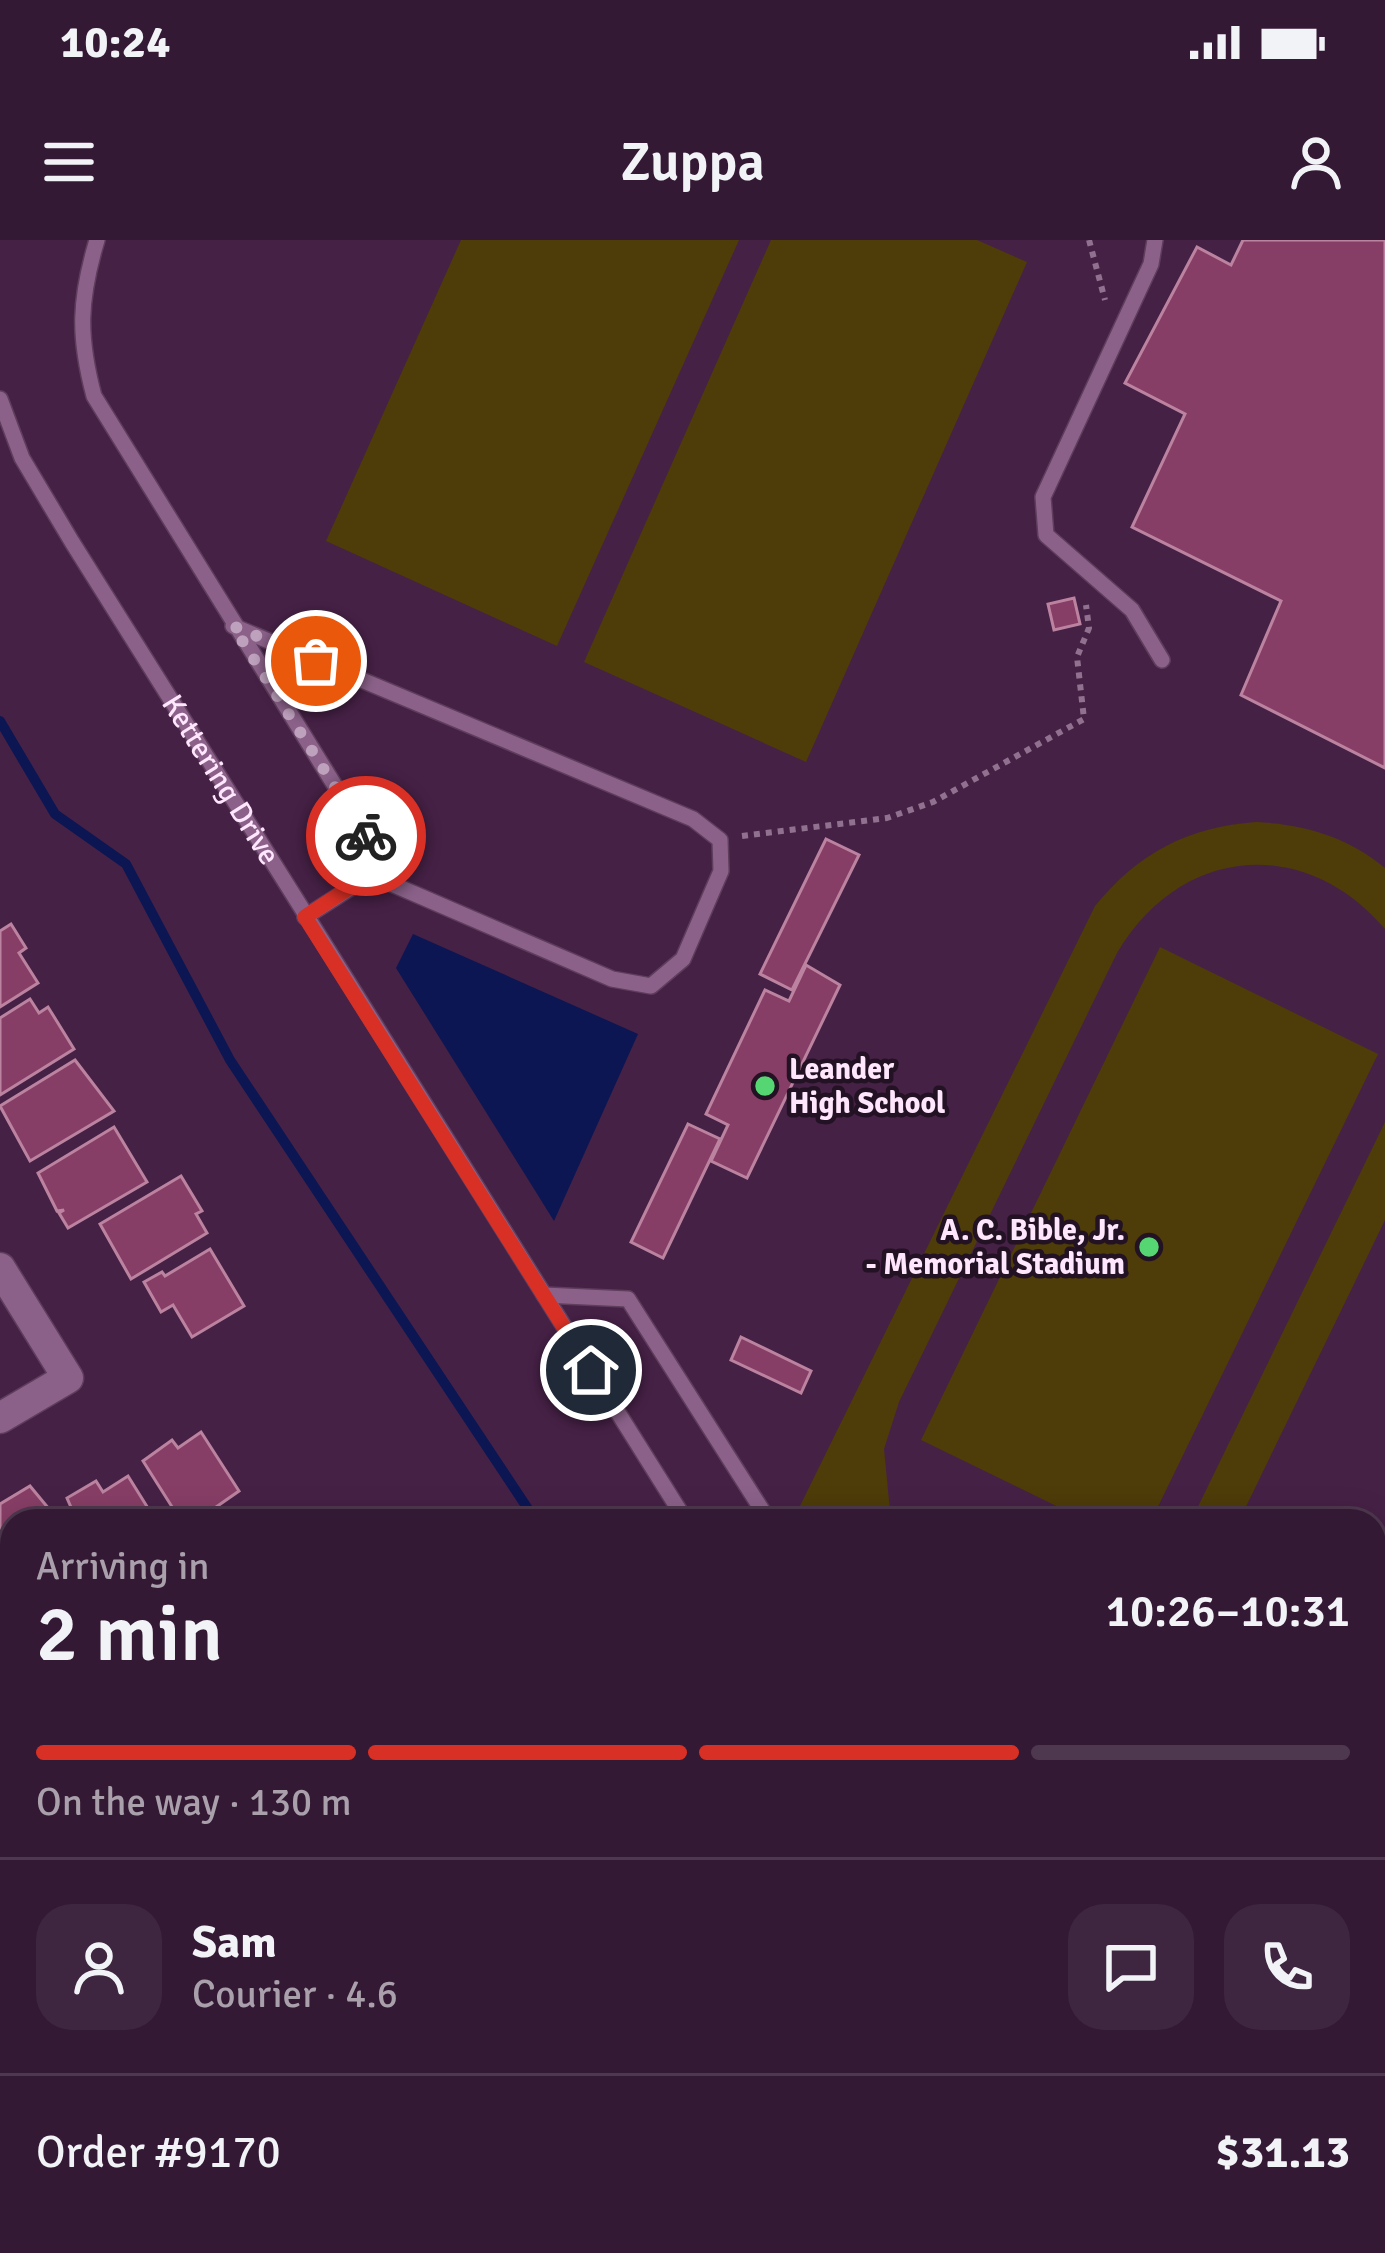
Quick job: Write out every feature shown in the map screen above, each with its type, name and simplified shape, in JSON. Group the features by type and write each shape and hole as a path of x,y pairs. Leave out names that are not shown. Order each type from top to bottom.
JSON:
{"street":[{"path":"0,1268 68,1378 0,1418"}],"lane":[{"path":"98,240 86,278 79,341 94,396 374,848 370,874 305,917"},
{"path":"1155,240 1151,264 1043,497 1046,535 1132,610 1162,661"},
{"name":"Kettering Drive","path":"0,399 42,491 678,1509"},
{"path":"233,626 693,819 720,839 721,871 682,959 651,986 612,979 370,874"},
{"path":"544,1295 628,1299 761,1509"}],"path":[{"path":"1089,240 1106,298 1097,317"},
{"path":"720,839 887,818 933,802 1084,719 1077,657 1089,628 1089,610 1078,592"}],"shaded area":[{"path":"461,240 739,240 557,646 326,541"},
{"path":"771,240 977,240 1027,262 806,762 584,662"},
{"name":"A. C. Bible, Jr. - Memorial Stadium","path":"1231,825 1291,826 1356,848 1385,868 1385,929 1353,898 1318,878 1281,867 1244,865 1208,873 1174,891 1143,917 1117,953 899,1402 884,1449 890,1509 798,1509 1095,906 1147,857 1187,837"},
{"path":"413,934 638,1034 554,1221 396,968"},
{"name":"A. C. Bible, Jr. - Memorial Stadium","path":"1160,947 1378,1054 1157,1509 1062,1509 921,1440"},
{"path":"1385,1122 1385,1220 1245,1509 1197,1509"}],"building":[{"path":"1243,240 1385,240 1385,768 1241,695 1281,601 1132,527 1185,414 1125,383 1197,247 1231,265"},
{"path":"1074,598 1080,624 1054,630 1048,604"},
{"path":"826,839 859,855 792,990 760,974"},
{"path":"11,924 26,948 19,953 38,983 0,1007 0,931"},
{"path":"806,965 840,985 747,1178 711,1161 728,1125 706,1114 765,990 789,1001"},
{"path":"30,999 39,1013 48,1007 74,1049 0,1095 0,1018"},
{"path":"75,1060 114,1111 30,1161 0,1106"},
{"path":"688,1124 720,1139 663,1258 631,1242"},
{"path":"114,1127 147,1182 68,1228 59,1213 64,1210 57,1211 38,1173"},
{"path":"181,1176 202,1211 196,1214 207,1233 131,1279 100,1224"},
{"path":"210,1249 244,1306 192,1337 173,1305 161,1312 144,1282 162,1272 165,1276"},
{"path":"741,1337 811,1371 801,1393 731,1360"},
{"path":"201,1432 239,1491 213,1509 173,1509 143,1461 172,1440 178,1448"},
{"path":"128,1476 149,1509 72,1509 67,1498 96,1481 103,1492"},
{"path":"30,1486 49,1509 0,1509 0,1504"}],"waterway":[{"path":"0,721 55,814 126,864 230,1060 528,1509"}],"way so far":[{"path":"316,661 233,626 366,836"}],"place":[{"name":"Leander High School","path":"765,1086"},
{"name":"A. C. Bible, Jr. - Memorial Stadium","path":"1149,1247"}],"route":[{"path":"366,836 374,848 370,874 305,917 591,1370"}]}
